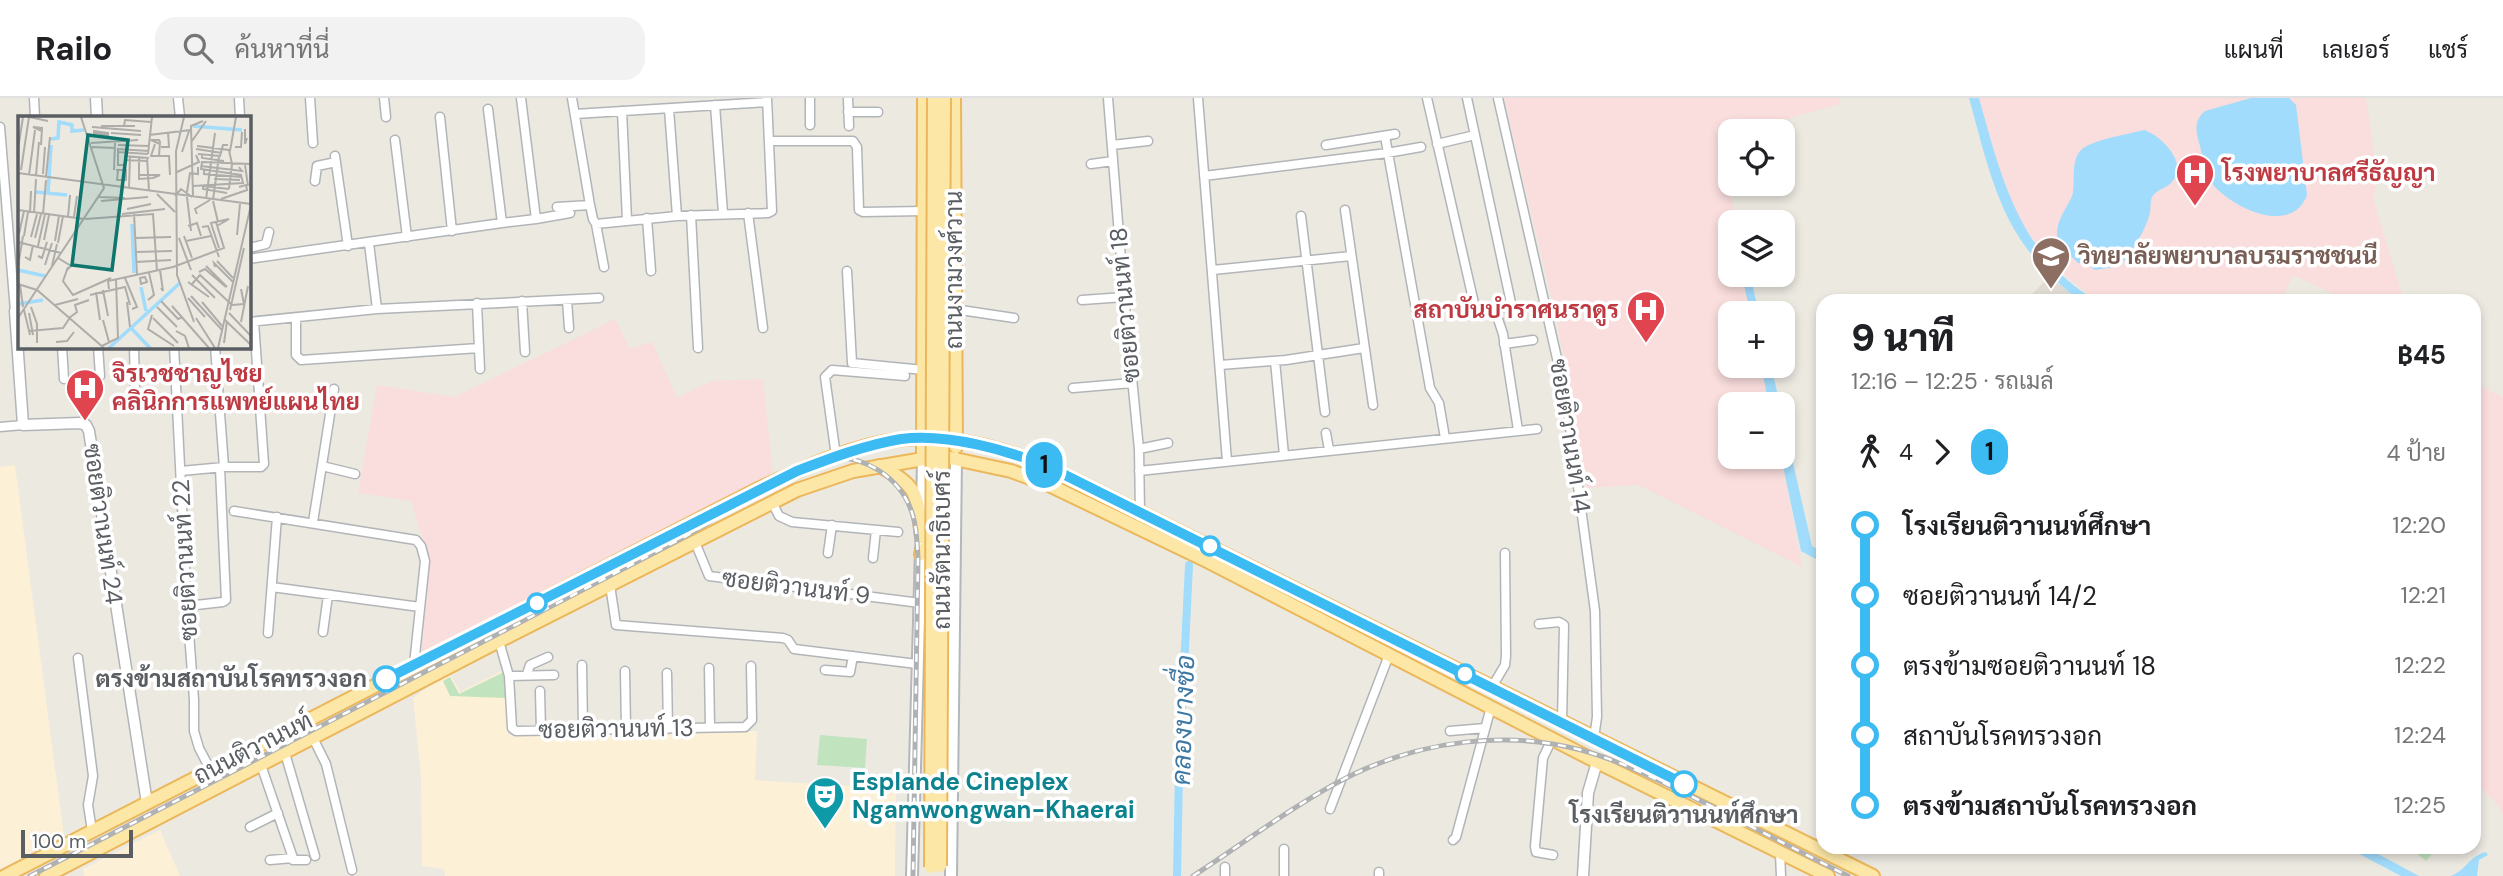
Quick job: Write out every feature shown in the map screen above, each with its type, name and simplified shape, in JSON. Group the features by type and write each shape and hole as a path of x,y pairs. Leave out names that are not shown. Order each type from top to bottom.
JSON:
{"main road":[{"name":"ถนนงามวงศ์วาน","path":"924,98 924,370 930,438"},
{"name":"ถนนรัตนาธิเบศร์","path":"934,98 936,871"},
{"name":"ถนนรัตนาธิเบศร์","path":"936,871 944,98"},
{"name":"ถนนงามวงศ์วาน","path":"952,441 955,360 954,98"},
{"path":"921,554 930,544 937,529 937,465 931,457 930,438 942,379 955,360"},
{"name":"ถนนติวานนท์","path":"5,876 26,871 92,831 756,490 836,456 901,439 930,438 1023,456 1816,848"},
{"name":"ถนนรัตนาธิเบศร์","path":"951,876 956,603 956,458 952,441"},
{"path":"931,457 952,441"},
{"name":"ถนนรัตนาธิเบศร์","path":"912,876 921,554 931,457"},
{"name":"ถนนติวานนท์","path":"46,876 772,502 820,481 879,466 931,457 956,458 1036,479 1203,559 1603,765 1828,876"},
{"path":"879,466 896,474 911,486 916,496 922,537"},
{"path":"649,545 657,561"},
{"path":"920,602 925,589 936,583 948,587 956,603"},
{"path":"1603,765 1625,754"},
{"name":"ถนนติวานนท์","path":"1828,854 1873,876"}],"street":[{"path":"34,98 35,116"},
{"path":"96,98 97,116"},
{"path":"178,98 180,116"},
{"path":"239,98 240,116"},
{"path":"310,98 313,143"},
{"path":"384,98 386,117"},
{"path":"521,98 536,219"},
{"path":"572,98 590,205 604,267"},
{"path":"810,98 810,125"},
{"path":"848,98 849,126"},
{"name":"ซอยติวานนท์ 18","path":"1108,98 1139,449 1140,512"},
{"path":"1198,98 1227,461"},
{"path":"1427,98 1476,312 1479,313 1510,306 1511,303 1467,98"},
{"name":"ซอยติวานนท์ 14","path":"1498,98 1566,398 1595,611 1597,717 1594,738"},
{"path":"575,114 767,100 772,211 647,218 603,225 596,223"},
{"path":"716,105 723,214"},
{"path":"488,109 502,223"},
{"path":"669,109 677,216"},
{"path":"622,111 627,220"},
{"path":"848,112 878,112"},
{"path":"440,117 452,231"},
{"path":"0,127 18,330"},
{"path":"1326,145 1395,134"},
{"path":"1437,144 1475,135"},
{"path":"1385,136 1430,388 1439,403 1445,438"},
{"path":"396,140 407,237"},
{"path":"768,141 853,141 857,146 859,210 924,211"},
{"path":"1112,145 1148,141"},
{"path":"1204,176 1387,153 1421,146"},
{"path":"315,181 317,166 336,159 348,246"},
{"path":"1091,164 1113,161"},
{"path":"557,207 590,205"},
{"path":"1345,210 1373,405"},
{"path":"250,259 570,213"},
{"path":"748,213 763,328"},
{"path":"691,215 698,348"},
{"path":"1301,216 1325,412"},
{"path":"647,218 651,271"},
{"path":"250,248 266,244 269,232"},
{"path":"369,243 377,309"},
{"path":"1213,270 1352,256"},
{"path":"847,271 852,363 924,370"},
{"path":"1082,300 1124,297"},
{"path":"180,471 261,467 265,459 251,322 377,309 599,298"},
{"path":"567,300 569,328"},
{"path":"522,301 525,352"},
{"path":"477,303 480,369"},
{"path":"954,309 1014,318"},
{"path":"1495,310 1504,344 1518,430"},
{"path":"296,319 296,355 301,360 479,348"},
{"path":"1504,344 1533,340"},
{"path":"0,427 23,425 19,348"},
{"path":"62,348 64,379"},
{"path":"98,348 100,376"},
{"path":"134,348 135,391"},
{"name":"ซอยติวานนท์ 22","path":"174,348 194,731 211,771"},
{"path":"187,606 226,600 215,348"},
{"path":"1220,365 1275,361 1364,348"},
{"path":"1275,361 1284,455"},
{"path":"836,456 825,377 832,370 905,376"},
{"path":"1073,388 1132,383"},
{"path":"313,522 334,389"},
{"path":"329,418 341,420"},
{"name":"ซอยติวานนท์ 24","path":"23,425 80,423 86,425 89,431 147,803"},
{"path":"1139,471 1537,429"},
{"path":"1326,433 1329,450"},
{"path":"1139,449 1168,443"},
{"path":"322,466 355,474"},
{"path":"772,502 784,520 898,532"},
{"path":"234,511 313,522 420,542 425,561 414,665"},
{"path":"268,633 277,517"},
{"path":"828,553 832,525"},
{"path":"873,558 876,530"},
{"name":"ซอยติวานนท์ 9","path":"695,542 709,576 920,602"},
{"path":"1492,687 1507,656 1505,553"},
{"path":"610,585 616,625 787,638 794,649 917,664"},
{"path":"272,587 420,607"},
{"path":"323,632 328,595"},
{"path":"1539,624 1559,621 1564,625 1562,722"},
{"name":"ซอยติวานนท์ 13","path":"499,641 509,676 512,728 516,731 745,727 752,720 751,666"},
{"path":"1330,810 1389,655"},
{"path":"825,670 849,672 853,656"},
{"path":"527,674 530,665 548,657"},
{"path":"78,658 93,776 88,805 92,831"},
{"path":"582,666 583,730"},
{"path":"709,668 710,727"},
{"path":"625,671 626,729"},
{"path":"667,673 668,729"},
{"path":"509,676 554,675"},
{"path":"540,691 541,730"},
{"path":"1453,840 1491,707"},
{"path":"1450,731 1485,728"},
{"path":"313,738 326,764 352,870"},
{"path":"1552,739 1543,758 1535,846 1536,852 1553,855"},
{"path":"270,860 311,858 285,753"},
{"path":"261,765 293,860"},
{"path":"1583,876 1588,793 1603,765"},
{"path":"250,827 278,813"},
{"path":"1284,849 1284,876"},
{"path":"1780,853 1781,876"}],"shaded area":[{"name":"สถาบันบำราศนราดูร","path":"1504,98 1839,98 1840,104 1785,119 1718,119 1718,196 1731,196 1734,210 1718,210 1718,287 1748,287 1751,301 1718,301 1718,378 1766,378 1768,392 1718,392 1718,469 1783,469 1802,567 1638,485 1586,488 1557,321"},
{"name":"โรงพยาบาลศรีธัญญา","path":"1979,98 2366,98 2378,179 2373,198 2402,294 2334,294 2293,275 2284,294 2088,294 2062,273 2039,248 2017,217 2000,174"},
{"path":"2051,275 2071,294 2032,294"},
{"path":"615,319 630,349 652,342 677,398 712,381 763,379 773,475 422,652 429,560 411,501 358,493 377,385 455,397"},
{"path":"2481,386 2503,397 2503,815 2498,805 2481,788"},
{"path":"15,465 64,836 0,869 0,467"},
{"path":"506,669 508,735 757,731 755,780 896,789 895,876 445,876 444,869 422,866 421,776 413,698 449,672 460,692"},
{"path":"160,830 180,876 84,876 83,869"}],"green space":[{"path":"506,671 506,698 450,696 443,681 450,677 459,694"},
{"path":"820,735 867,739 865,768 817,765"},
{"path":"2418,854 2432,854 2426,861"}],"water":[{"path":"1969,98 1979,98 2006,185 2017,213 2032,238 2049,262 2087,294 2071,294 2044,268 2020,239 2000,201"},
{"path":"2251,98 2289,98 2296,105 2307,195 2300,207 2289,214 2264,215 2237,204 2215,187 2205,168 2197,132 2201,115 2205,111"},
{"path":"2144,130 2159,138 2172,152 2176,160 2176,176 2152,197 2145,228 2120,266 2095,270 2078,263 2062,245 2057,233 2073,192 2078,154 2093,143"},
{"path":"1745,287 1753,287 1756,301 1747,301"},
{"path":"1764,378 1774,378 1777,392 1766,392"},
{"path":"1784,469 1794,469 1812,546 1816,548 1816,559 1801,551"},
{"path":"2486,852 2488,855 2479,860 2477,876 2450,876 2460,871"},
{"path":"2359,854 2378,854 2419,876 2401,876"}],"waterway":[{"name":"คลองบางซื่อ","path":"1177,876 1189,565"}],"railway":[{"path":"30,876 681,539 793,468 813,460 838,457 866,464 890,479 908,502 915,526 918,558 913,876"},
{"path":"1193,876 1292,809 1354,774 1380,763 1436,747 1494,740 1553,744 1613,761 1676,789 1848,876"}],"bus line":[{"name":"1","path":"386,679 797,471 879,444 924,438 994,449 1023,456 1049,467 1684,784"}],"place":[{"name":"โรงพยาบาลศรีธัญญา","path":"2195,207"},
{"name":"วิทยาลัยพยาบาลบรมราชชนนี","path":"2051,290"},
{"name":"สถาบันบำราศนราดูร","path":"1646,344"},
{"name":"จิรเวชชาญไชย คลินิกการแพทย์แผนไทย","path":"85,422"},
{"name":"ตรงข้ามสถาบันโรคทรวงอก","path":"386,679"},
{"name":"โรงเรียนติวานนท์ศึกษา","path":"1684,784"},
{"name":"Esplande Cineplex Ngamwongwan-Khaerai","path":"825,830"}]}
